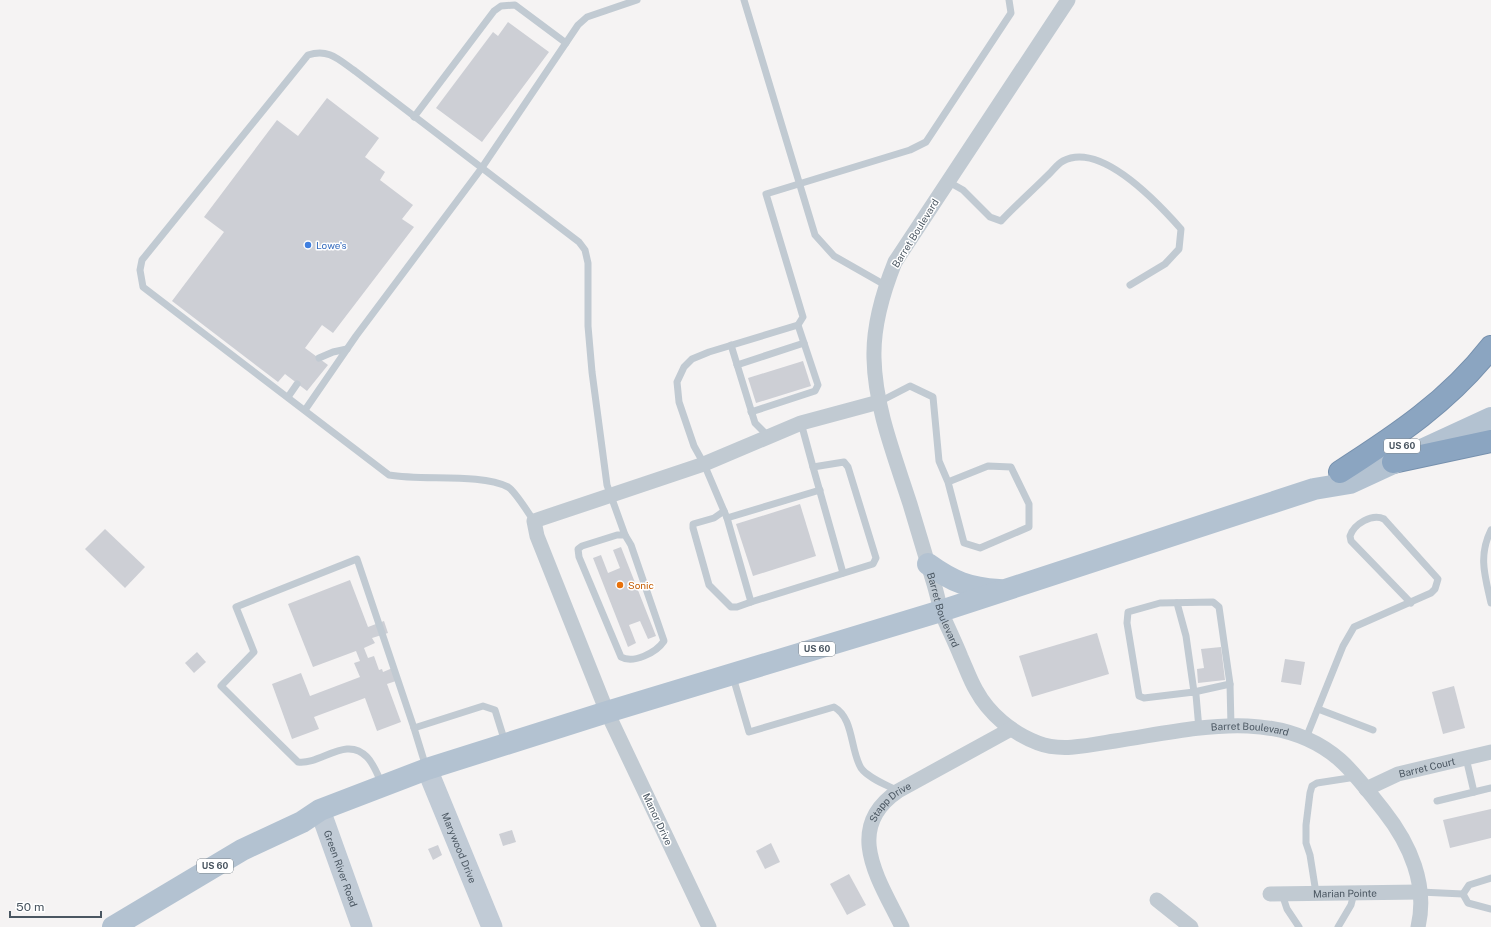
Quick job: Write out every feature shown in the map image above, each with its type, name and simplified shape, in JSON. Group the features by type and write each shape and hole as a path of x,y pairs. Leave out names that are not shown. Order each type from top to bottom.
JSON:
{"highway":[{"path":"1340,472 1396,436 1432,408 1456,387 1491,347"},
{"path":"1392,462 1491,441"}],"main road":[{"name":"US 60","path":"1314,489 1340,472 1443,428 1491,405"},
{"name":"US 60","path":"113,927 242,850 302,822 320,810 427,769 607,712 941,611 1314,489 1350,482 1491,418"},
{"path":"928,564 950,579 962,585 984,589 1006,590"}],"street":[{"name":"Barret Boulevard","path":"1068,0 947,181 895,262 878,313 874,343 875,377 879,402 941,611 976,691 994,715 1011,729 1041,744 1070,746 1199,729 1231,726 1265,727 1279,729 1306,738 1330,753 1356,777 1403,838 1415,864 1420,892 1418,927"},
{"path":"534,521 704,464 801,423 879,402"},
{"name":"Manor Drive","path":"534,521 537,536 607,712 709,927"},
{"name":"Stapp Drive","path":"902,927 875,870 869,849 868,839 872,820 876,811 882,803 898,791 1011,729"},
{"name":"Barret Court","path":"1366,789 1398,774 1491,752"},
{"name":"Marywood Drive","path":"427,769 492,927"},
{"name":"Green River Road","path":"320,810 362,927"},
{"name":"Marian Pointe","path":"1276,894 1420,892"},
{"path":"1157,900 1191,927"}],"lane":[{"path":"305,410 347,349 481,169 578,25 587,18 637,0"},
{"path":"744,0 815,234 825,248 843,262 886,286"},
{"path":"751,602 727,518 704,464 694,446 682,409 677,382 684,367 692,359 731,345 798,325 803,318 766,194 910,150 926,142 1011,13 1009,0"},
{"path":"414,117 494,11 500,6 515,5 566,43"},
{"path":"534,521 509,488 480,480 406,478 389,475 143,287 140,270 142,260 308,55 319,51 330,54 355,71 481,169 579,242 585,250 588,263 588,326 592,372 610,496 625,535 633,550 664,641 660,647 633,660 621,657 579,557 578,550 582,546 617,535 625,535"},
{"path":"947,181 963,190 990,218 1001,221 1063,161 1085,156 1106,164 1135,183 1162,207 1181,228 1179,249 1165,264 1130,285"},
{"path":"751,412 815,391 818,385 798,325"},
{"path":"737,364 804,343"},
{"path":"731,345 755,423 768,436"},
{"path":"319,358 333,352 347,349"},
{"path":"288,397 297,384"},
{"path":"879,402 910,386 933,397 939,461 948,482 964,543 980,548 1029,527 1030,504 1011,467 988,466 948,482"},
{"path":"801,423 843,573"},
{"path":"724,511 714,518 693,524 692,528 709,585 731,607 737,607 873,564 876,558 848,467 844,462 813,467"},
{"path":"727,518 820,490"},
{"path":"1306,738 1343,646 1354,627 1412,603 1435,589 1438,579 1384,520 1374,518 1365,520 1352,531 1350,536 1351,541 1412,603"},
{"path":"1491,530 1485,542 1487,552 1482,565 1491,603"},
{"path":"383,786 367,757 354,749 343,748 306,763 298,762 221,686 254,652 236,607 357,559 427,769"},
{"path":"1230,684 1194,692 1144,698 1139,696 1127,623 1128,612 1160,603 1213,602 1219,607 1222,616 1230,684 1231,726"},
{"path":"1177,603 1186,636 1194,692 1196,695 1199,729"},
{"path":"732,674 749,732 834,707 839,710 845,718 858,761 862,769 898,791"},
{"path":"414,728 483,706 495,710 506,744"},
{"path":"1318,709 1373,730"},
{"path":"1466,758 1474,792"},
{"path":"1316,893 1310,855 1306,843 1306,825 1312,786 1317,783 1356,777"},
{"path":"1437,801 1491,788"},
{"path":"1463,894 1470,885 1491,878"},
{"path":"1420,892 1463,894"},
{"path":"1338,927 1351,905 1354,893"},
{"path":"1276,894 1299,927"},
{"path":"1463,894 1468,903 1491,909"}],"building":[{"path":"508,22 549,52 482,142 436,108 493,32 498,36"},
{"name":"Lowe's","path":"327,98 379,138 365,157 385,172 380,180 413,205 402,219 414,227 333,333 322,325 305,348 328,365 307,391 285,374 278,382 172,301 224,232 204,217 277,120 298,136"},
{"path":"803,361 811,386 756,403 748,378"},
{"path":"800,504 816,556 753,576 736,524"},
{"path":"105,529 145,567 125,588 85,549"},
{"path":"621,547 656,636 648,639 640,621 629,625 636,643 628,647 593,558 601,555 608,573 620,568 613,550"},
{"path":"350,580 368,627 384,621 388,633 372,638 375,643 364,648 368,658 374,656 379,670 382,669 383,672 395,667 399,680 387,684 401,722 377,731 365,698 314,717 319,729 292,739 272,684 301,673 310,696 360,677 354,663 360,661 356,651 313,667 288,604"},
{"path":"1097,633 1109,674 1032,697 1019,656"},
{"path":"1221,647 1225,680 1198,683 1197,669 1204,668 1201,649"},
{"path":"197,652 206,662 194,673 185,663"},
{"path":"1285,659 1305,662 1301,685 1281,682"},
{"path":"1454,686 1465,728 1443,734 1432,692"},
{"path":"1491,809 1491,838 1450,848 1443,820"},
{"path":"512,830 516,842 503,846 499,834"},
{"path":"771,843 780,862 765,869 756,851"},
{"path":"438,845 442,855 433,860 428,849"},
{"path":"849,874 866,905 847,915 830,884"}],"place":[{"name":"Lowe's","path":"308,245"},
{"name":"Sonic","path":"620,585"}]}
